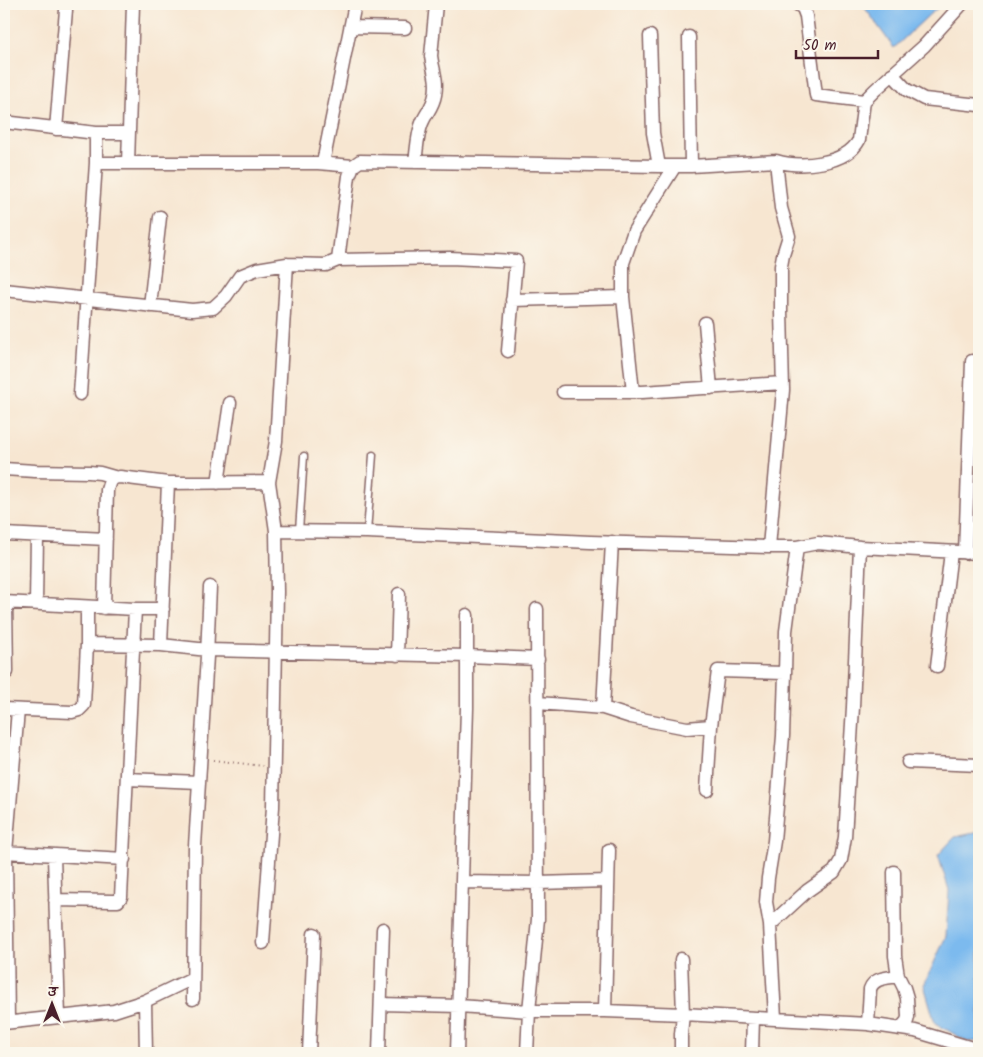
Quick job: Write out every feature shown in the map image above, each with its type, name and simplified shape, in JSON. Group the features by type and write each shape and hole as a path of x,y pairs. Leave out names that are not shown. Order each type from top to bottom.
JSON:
{"street":[{"path":"128,163 133,4"},
{"path":"323,163 355,4"},
{"path":"415,162 419,130 432,106 436,94 436,73 431,56 436,4"},
{"path":"797,4 803,8 806,16 816,95 864,101"},
{"path":"338,260 349,176 353,166 360,161 691,166 776,161 786,164 808,164 824,162 844,155 856,145 858,140 864,101 924,46 962,4"},
{"path":"56,129 66,10"},
{"path":"350,27 405,28"},
{"path":"650,36 653,133 659,166"},
{"path":"690,37 691,166"},
{"path":"892,74 907,90 924,99 979,105"},
{"path":"4,122 96,133 128,133"},
{"path":"80,394 88,300 96,133"},
{"path":"769,547 783,383 781,266 789,236 781,208 776,161"},
{"path":"96,163 323,163 353,166"},
{"path":"633,392 624,297 624,264 634,231 675,166"},
{"path":"150,306 160,217"},
{"path":"4,290 192,310 213,308 226,296 240,276 257,269 287,264 326,264 338,260 450,258 516,261 508,351"},
{"path":"263,943 273,807 276,652 276,531 269,482 276,441 287,264"},
{"path":"512,300 624,297"},
{"path":"705,323 711,388"},
{"path":"965,553 972,362"},
{"path":"563,392 633,392 783,383"},
{"path":"218,483 230,403"},
{"path":"4,469 90,472 114,477 168,483 269,482"},
{"path":"104,608 107,490 110,481 114,477"},
{"path":"161,646 168,483"},
{"path":"276,531 367,532 769,547 797,547 818,543 979,553"},
{"path":"4,534 106,539"},
{"path":"36,536 36,604"},
{"path":"603,708 612,542"},
{"path":"775,1018 770,925 766,902 774,841 783,736 786,631 797,547"},
{"path":"770,925 807,891 834,872 842,860 852,717 860,547"},
{"path":"937,666 951,552"},
{"path":"193,999 194,846 208,650 210,587"},
{"path":"398,654 399,594"},
{"path":"7,672 5,602 163,610"},
{"path":"4,709 72,712 79,710 84,705 87,607"},
{"path":"527,1053 529,1010 538,919 537,609"},
{"path":"55,900 118,901 121,897 135,610"},
{"path":"457,1053 467,708 467,615"},
{"path":"87,644 161,646 208,650 538,659"},
{"path":"707,790 711,726 718,672 785,673"},
{"path":"538,703 603,708 631,717 687,728 711,726"},
{"path":"18,710 5,852 6,1023 114,1011 145,1002 193,978"},
{"path":"908,762 979,765"},
{"path":"127,779 199,782"},
{"path":"605,1011 609,850"},
{"path":"5,852 124,859"},
{"path":"54,856 58,1017"},
{"path":"894,872 895,956 898,976 907,998 908,1017 907,1022 900,1028"},
{"path":"462,882 538,883 608,881"},
{"path":"379,1053 383,929"},
{"path":"309,1053 314,934"},
{"path":"681,959 684,1014 680,1034 681,1053"},
{"path":"868,1024 871,984 876,980 898,976"},
{"path":"145,1002 146,1053"},
{"path":"381,1004 684,1014 868,1024 915,1031 979,1050"},
{"path":"752,1053 753,1018"}],"lane":[{"path":"367,532 373,455"},
{"path":"299,531 304,456"}],"path":[{"path":"200,759 274,767"}],"water":[{"path":"862,4 943,4 894,48"},
{"path":"979,832 979,1041 968,1042 935,1023 924,985 946,936 949,890 938,855 955,837"}]}
